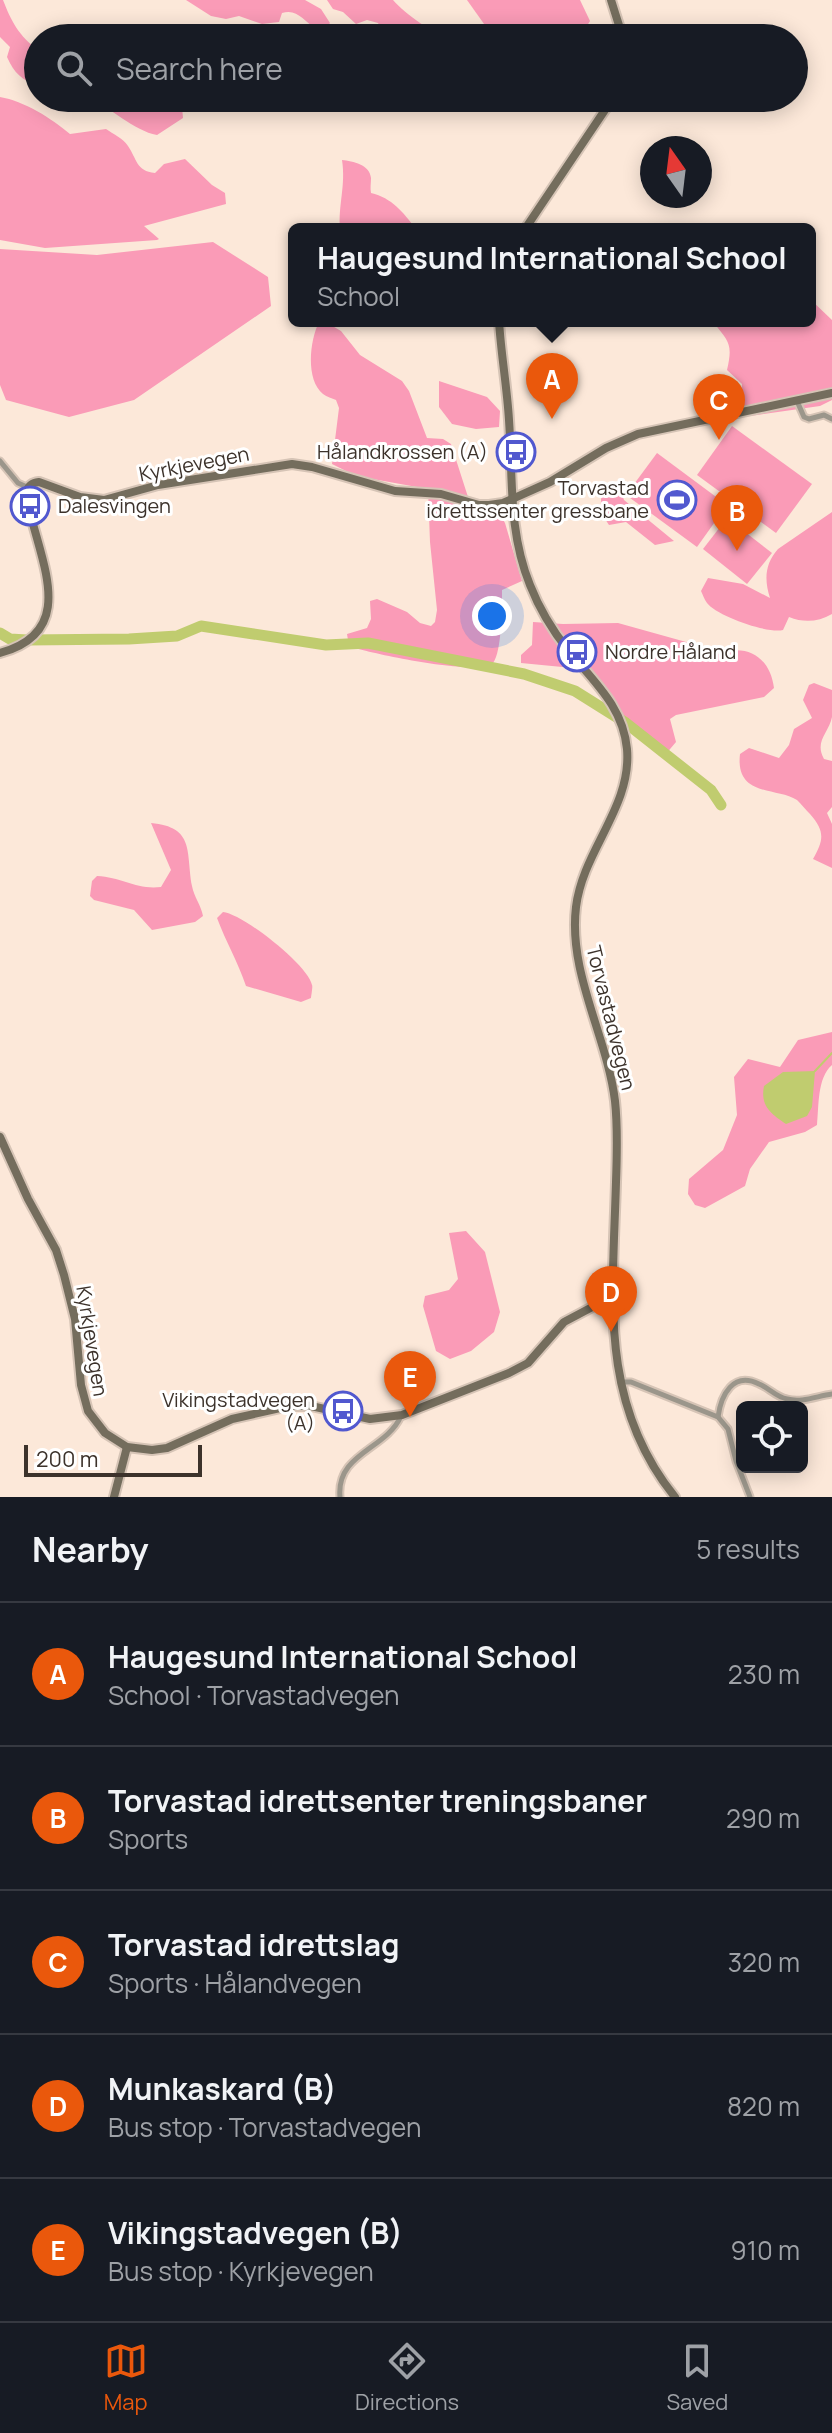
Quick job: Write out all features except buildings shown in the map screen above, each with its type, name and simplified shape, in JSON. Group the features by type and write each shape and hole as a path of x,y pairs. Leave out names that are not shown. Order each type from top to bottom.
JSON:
{"main road":[{"path":"611,0 619,24"},
{"path":"529,223 604,112"},
{"name":"Torvastadvegen","path":"500,327 509,424 511,499 519,552 534,595 561,641 612,703 623,727 626,743 628,761 623,789 583,874 575,920 579,960 616,1104 613,1296 614,1349 619,1382 640,1442 675,1497"},
{"name":"Kyrkjevegen","path":"28,488 39,482 80,497 104,500 158,485 292,464 395,491 441,494 479,505 499,504 558,478 628,438 698,420 832,393"},
{"path":"0,653 28,642 36,635 45,624 48,610 44,571 28,504 28,488"},
{"name":"Kyrkjevegen","path":"0,1137 60,1263 72,1304 81,1385 88,1411 105,1433 127,1447"},
{"path":"114,1497 127,1447 142,1450 167,1448 232,1419 289,1406 311,1406 370,1419 402,1415 528,1363 564,1322 613,1296"}],"street":[{"path":"797,401 800,413 806,418 824,415 832,419"},
{"path":"0,461 18,483 28,488"},
{"path":"718,1417 726,1388 733,1383 748,1380 759,1383 782,1399 795,1401 832,1394"},
{"path":"619,1382 631,1382 718,1417 728,1429 750,1497"},
{"path":"340,1497 340,1477 350,1463 392,1430 402,1415"}],"shaded area":[{"path":"0,0 3,0 24,37 24,79 7,57 10,47 0,37"},
{"path":"186,0 305,0 321,9 330,23 309,24 292,12 282,13 279,22 262,24 239,16 226,19 211,16"},
{"path":"327,0 393,0 422,24 378,24 367,20 356,24 343,12 333,9"},
{"path":"467,0 580,0 590,21 588,24 484,24"},
{"path":"0,97 24,105 24,112 39,112 70,134 106,129 128,146 140,167 149,172 155,173 164,164 185,159 225,193 226,204 144,226 157,240 45,248 0,240"},
{"path":"113,112 182,112 183,118 157,135 140,129"},
{"path":"342,160 364,167 370,174 371,193 391,202 411,223 340,223"},
{"path":"213,242 268,277 271,306 134,400 69,417 6,400 0,385 0,249 97,255"},
{"path":"816,305 832,320 832,400 820,406 722,420 715,409 737,398 742,384 727,370 730,354 717,327 816,327"},
{"path":"317,327 334,327 360,355 402,381 427,438 443,439 451,444 468,497 498,511 505,523 522,581 502,590 500,639 493,663 484,667 447,666 349,646 347,634 367,628 371,619 370,601 377,599 407,612 420,623 431,626 435,622 437,610 428,489 356,476 332,464 339,408 336,400 317,387 311,369 313,339"},
{"path":"439,381 487,397 500,411 499,427 476,429 452,424 439,407"},
{"path":"732,426 812,484 776,533 697,475"},
{"name":"Torvastad idrettssenter gressbane","path":"657,453 727,505 697,547 626,495"},
{"path":"606,488 618,490 624,500 674,541 655,545 626,522 609,525 601,506"},
{"path":"832,512 832,614 811,621 789,617 783,630 776,631 731,618 707,603 701,591 708,578 743,584 770,598 767,572 770,560 778,549"},
{"path":"727,518 772,553 747,584 703,549"},
{"path":"533,622 618,623 704,647 716,655 727,651 746,651 762,660 772,677 774,688 764,697 676,715 670,719 676,742 665,755 654,742 640,735 583,669 521,663 521,655 532,645"},
{"path":"814,683 832,690 832,717 823,737 821,753 824,759 832,761 832,807 827,813 832,824 832,868 813,859 821,836 810,814 797,800 750,784 740,768 740,754 749,748 779,758 789,745 794,729 812,718 803,700 809,685"},
{"path":"151,823 175,830 186,843 192,886 203,916 195,922 152,930 134,910 94,900 90,896 92,881 97,876 144,887 161,887 171,870"},
{"path":"223,912 245,921 299,965 312,986 311,998 301,1002 246,986 217,918"},
{"path":"832,1032 832,1065 821,1085 817,1125 805,1132 769,1142 750,1169 745,1186 705,1208 695,1205 688,1194 689,1179 723,1150 737,1115 734,1077 748,1059 780,1067 798,1040"},
{"path":"815,1071 812,1107 807,1116 786,1124 771,1113 765,1104 764,1086 783,1072"},
{"path":"466,1231 485,1252 500,1312 494,1332 471,1351 450,1359 436,1351 423,1306 425,1296 449,1290 458,1279 449,1233"}],"waterway":[{"path":"0,633 10,639 27,640 129,639 177,636 201,626 326,645 368,643 524,674 575,691 626,723 711,790 721,805"},
{"path":"815,1071 832,1053"}],"place":[{"name":"Haugesund International School","path":"552,419"},
{"name":"Torvastad idrettslag","path":"719,440"},
{"name":"Hålandkrossen (A)","path":"516,452"},
{"name":"Torvastad idrettssenter gressbane","path":"677,500"},
{"name":"Dalesvingen","path":"30,506"},
{"name":"Torvastad idrettsenter treningsbaner","path":"737,551"},
{"name":"Nordre Håland","path":"577,652"},
{"name":"Munkaskard (B)","path":"611,1332"},
{"name":"Vikingstadvegen (A)","path":"343,1411"},
{"name":"Vikingstadvegen (B)","path":"410,1417"}]}
